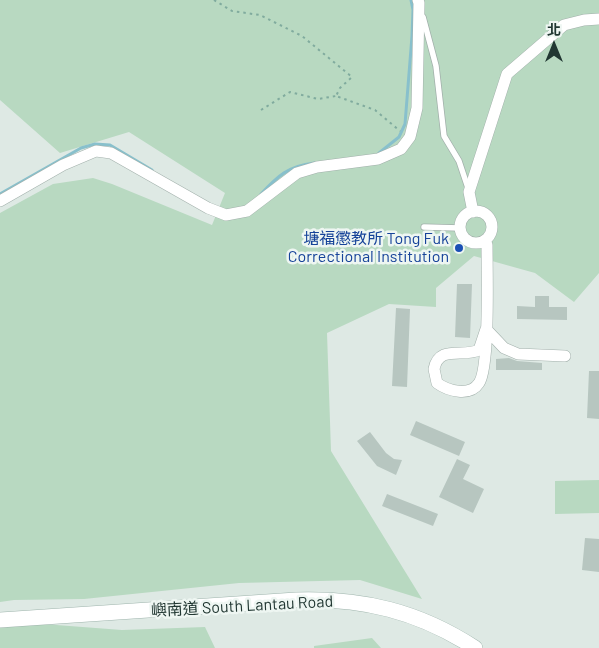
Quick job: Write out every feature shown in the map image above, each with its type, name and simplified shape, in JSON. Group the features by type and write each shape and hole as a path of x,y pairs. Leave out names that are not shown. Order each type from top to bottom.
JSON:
{"main road":[{"name":"嶼南道 South Lantau Road","path":"0,620 296,600 331,600 362,603 405,614 440,628 475,648"}],"street":[{"path":"0,201 63,165 96,151 111,153 208,208 226,215 247,211 297,173 317,167 378,159 401,149 410,137 417,108 418,2"},
{"path":"473,212 469,192 507,74 564,25 584,20 599,19"},
{"path":"473,212 487,215 492,224 491,234 485,241 476,244 466,240 460,228 463,218 473,212"},
{"path":"485,241 487,245 486,329 484,359 479,384 470,390 460,392 442,387 437,383 434,369 438,359 448,353 474,353 479,350 486,329"},
{"path":"486,329 504,348 518,354 565,356"}],"lane":[{"path":"418,2 436,66 444,136 459,161 469,192"},
{"path":"424,228 460,228"}],"path":[{"path":"214,0 232,11 260,15 302,36 352,77 340,88 336,96"},
{"path":"261,110 290,92 318,99 336,96 375,110 397,129"}],"green space":[{"path":"0,0 599,0 599,273 574,302 535,273 474,256 436,288 436,307 389,304 327,333 331,451 422,599 360,580 239,583 84,599 0,602 0,213 53,184 93,178 212,225 225,193 129,132 60,153 0,100"},
{"path":"599,480 599,513 555,514 555,481"},
{"path":"30,623 122,630 205,627 215,648 0,648 0,628"},
{"path":"372,638 381,648 314,648 314,646"}],"building":[{"path":"457,284 472,284 470,338 455,337"},
{"path":"535,296 549,296 549,307 567,307 567,320 517,319 517,306 535,307"},
{"path":"396,308 410,309 407,387 392,386"},
{"path":"509,358 517,361 542,363 542,370 496,370 496,359"},
{"path":"589,371 599,371 599,419 587,418"},
{"path":"416,421 465,442 459,456 410,435"},
{"path":"370,432 386,453 394,459 402,460 396,475 377,466 357,441"},
{"path":"457,459 470,465 463,479 484,489 473,513 439,497"},
{"path":"387,494 438,514 433,526 382,506"},
{"path":"585,538 599,539 599,572 582,570"}],"waterway":[{"path":"379,153 399,137 405,124 412,36 413,10 411,0"},
{"path":"0,194 81,148 95,144 110,145 152,170"},
{"path":"261,194 290,169 314,163"}],"place":[{"name":"塘福懲教所 Tong Fuk Correctional Institution","path":"459,248"}]}
